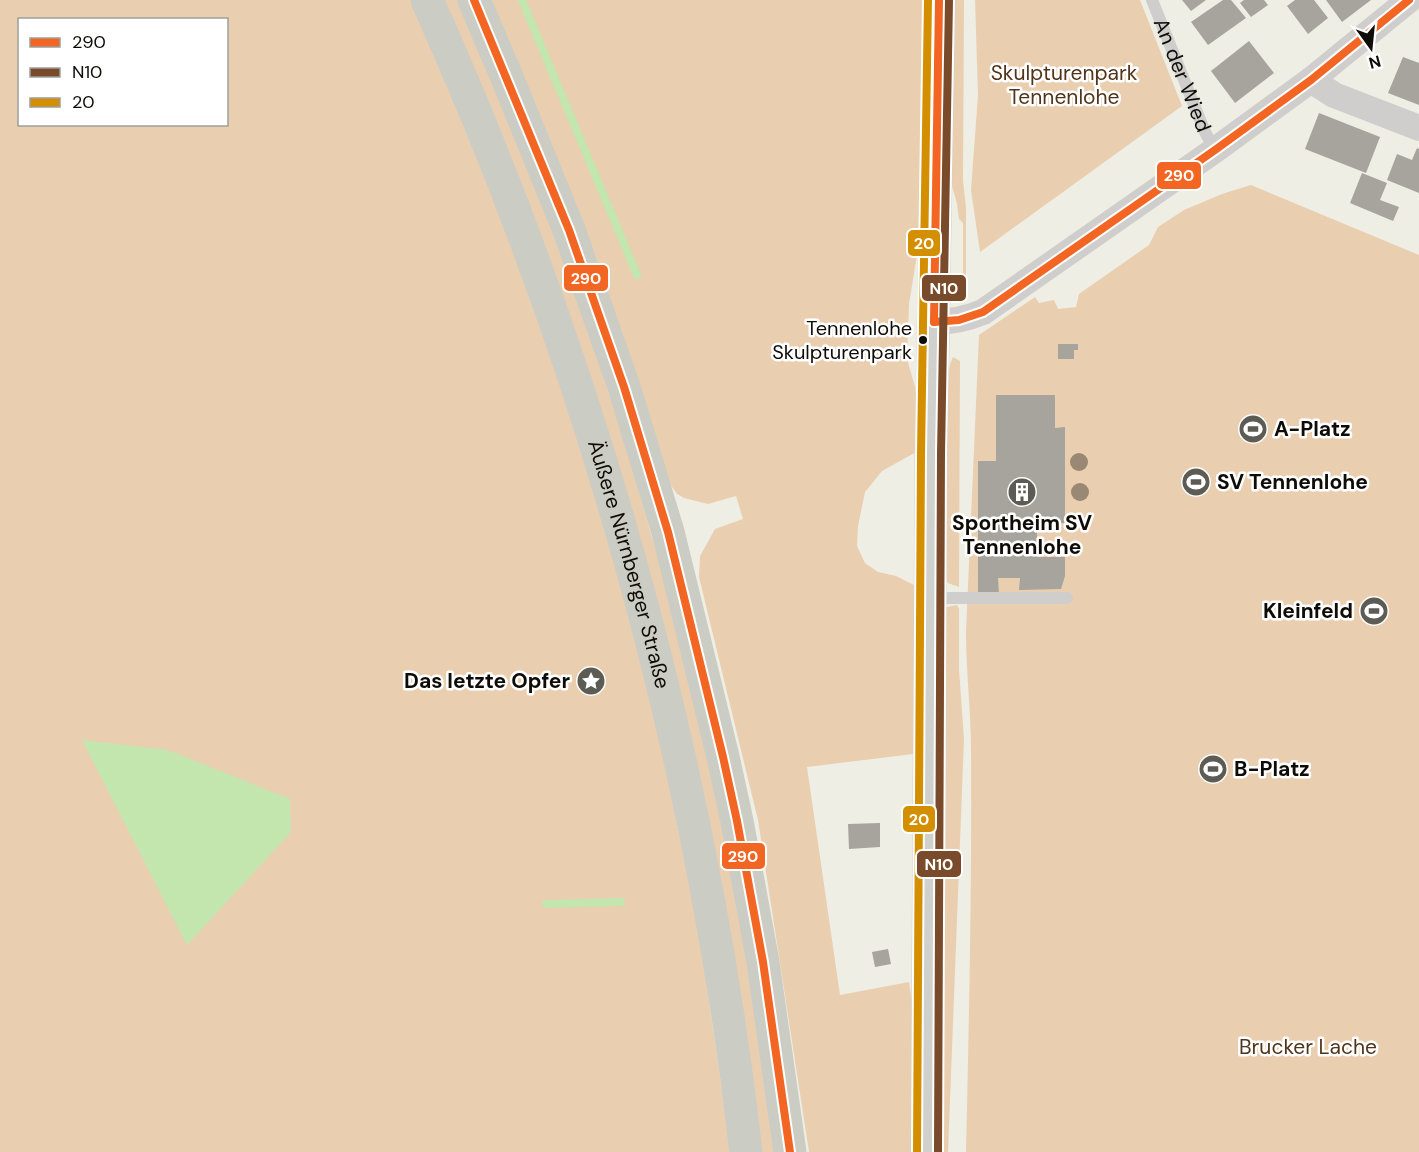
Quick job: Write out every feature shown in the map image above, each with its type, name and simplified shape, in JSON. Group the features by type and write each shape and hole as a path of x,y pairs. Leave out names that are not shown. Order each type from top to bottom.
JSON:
{"highway":[{"name":"Äußere Nürnberger Straße","path":"427,0 480,124 549,306 609,487 656,657 693,822 721,978 746,1152"},
{"name":"Äußere Nürnberger Straße","path":"474,0 569,230 624,387 668,532 737,821 763,962 790,1152"}],"street":[{"path":"927,1152 931,454 939,0"},
{"path":"934,322 950,322 983,312 1311,80 1409,0"},
{"path":"1311,80 1334,94 1419,128"}],"lane":[{"name":"An der Wied","path":"1152,0 1205,132 1215,150"},
{"path":"930,598 1067,598"}],"green space":[{"path":"0,0 412,0 518,261 587,466 648,683 698,926 731,1152 0,1152"},
{"path":"443,0 459,0 542,203 588,330 622,434 677,623 738,902 775,1152 760,1152 726,921"},
{"path":"492,0 924,0 921,230 909,304 907,359 915,387 918,451 882,471 865,492 858,526 857,546 865,563 878,572 896,576 916,586 913,754 807,767 840,995 909,982 914,1018 914,1152 809,1152 758,820 699,577 700,556 715,529 743,519 736,496 708,504 684,498 677,494 670,484"},
{"path":"950,0 964,0 963,180 966,208 966,287 963,286 963,223 959,219 949,175"},
{"name":"Skulpturenpark Tennenlohe","path":"975,0 1140,0 1182,106 980,252 971,190 978,95"},
{"name":"SV Tennenlohe","path":"1251,185 1419,255 1419,1152 966,1152 971,735 966,632 979,335 1035,297 1039,303 1054,300 1058,309 1076,307 1079,294 1149,245 1158,227 1184,210"},
{"path":"953,357 960,361 959,587 948,583 945,578 948,377"},
{"path":"957,605 964,739 948,1152 936,1152 944,610"}],"shaded area":[{"path":"82,740 168,750 290,799 291,832 187,945"}],"building":[{"path":"1182,0 1206,0 1191,11"},
{"path":"1223,0 1231,0 1246,18 1208,45 1191,22"},
{"path":"1244,0 1264,0 1268,5 1251,17 1240,3"},
{"path":"1295,0 1314,0 1328,18 1308,34 1287,6"},
{"path":"1326,0 1371,0 1342,22"},
{"path":"1249,41 1274,73 1235,103 1211,71"},
{"path":"1403,57 1419,63 1419,105 1388,93"},
{"path":"1319,113 1380,137 1366,173 1305,149"},
{"path":"1417,148 1419,149 1419,193 1387,180 1397,154 1412,160"},
{"path":"1362,173 1387,183 1380,200 1399,207 1393,221 1350,203"},
{"path":"1058,344 1078,344 1078,350 1074,350 1074,359 1058,359"},
{"name":"Sportheim SV Tennenlohe","path":"996,395 1055,395 1055,428 1065,427 1065,523 1037,523 1037,557 1065,557 1065,576 1061,589 1019,590 1020,578 998,578 999,595 978,595 978,461 996,461"},
{"path":"880,823 880,847 849,849 848,824"},
{"path":"888,949 891,964 875,967 872,952"}],"waterway":[{"path":"522,0 637,275"},
{"path":"546,904 621,902"}],"transit line":[{"name":"290","path":"474,0 569,230 624,387 668,532 737,821 763,962 790,1152"},
{"name":"20","path":"917,1152 921,454 928,0"},
{"name":"290","path":"934,322 939,0"},
{"name":"N10","path":"938,1152 941,454 949,0"},
{"name":"290","path":"934,322 959,320 983,312 1311,80 1409,0"}],"place":[{"name":"Tennenlohe Skulpturenpark","path":"923,340"},
{"name":"A-Platz","path":"1253,429"},
{"name":"SV Tennenlohe","path":"1196,482"},
{"name":"Sportheim SV Tennenlohe","path":"1022,492"},
{"name":"Kleinfeld","path":"1374,611"},
{"name":"Das letzte Opfer","path":"591,681"},
{"name":"B-Platz","path":"1213,769"}],"park label":[{"name":"Brucker Lache","path":"1308,1047"}]}
